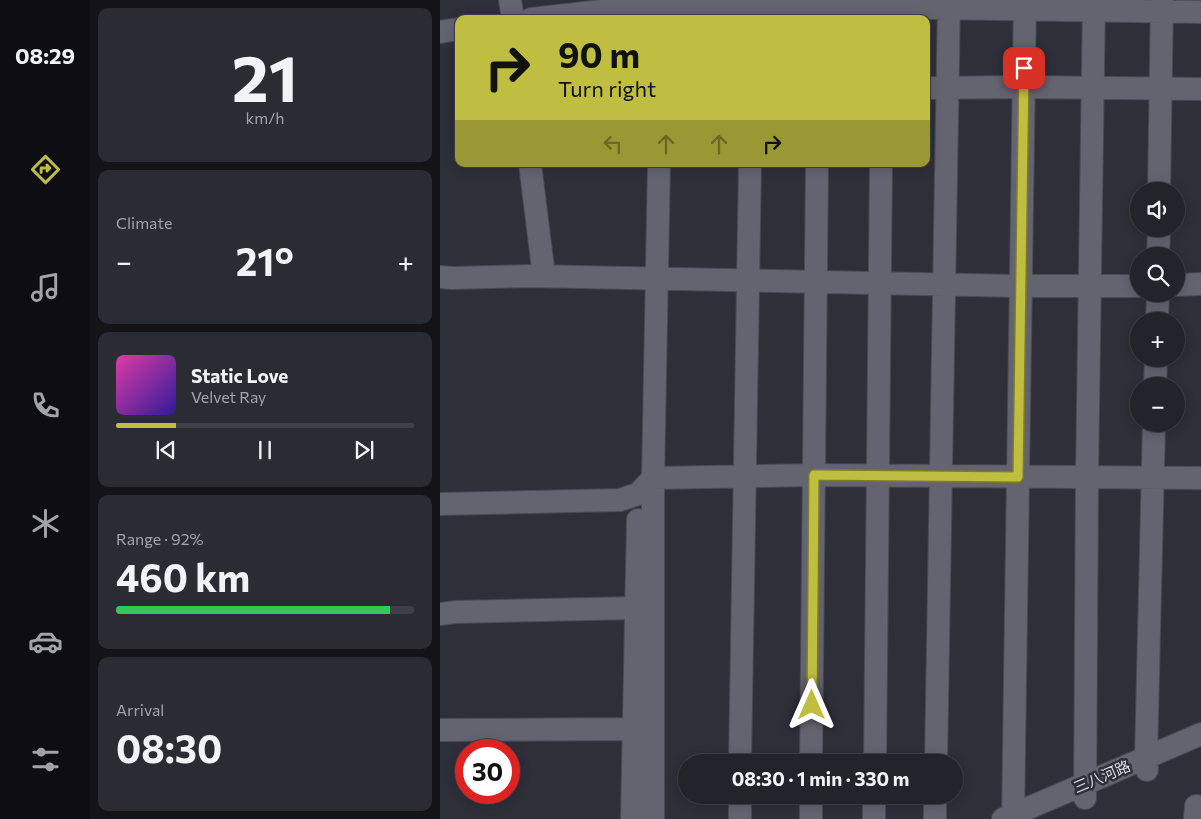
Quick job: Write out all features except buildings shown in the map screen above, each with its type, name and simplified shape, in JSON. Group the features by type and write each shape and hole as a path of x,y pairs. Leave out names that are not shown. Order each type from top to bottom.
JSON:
{"street":[{"path":"510,0 512,15"},
{"path":"936,754 944,285 937,88 949,4"},
{"path":"546,15 575,7 883,9 949,4 1162,6 1201,12"},
{"path":"1016,818 1018,477 1025,4"},
{"path":"1084,792 1094,5"},
{"path":"1159,182 1162,6"},
{"path":"937,88 1201,89"},
{"path":"530,167 544,276"},
{"path":"632,819 636,608 646,486 656,279 659,167"},
{"path":"740,754 750,167"},
{"path":"812,754 818,167"},
{"path":"875,754 881,167"},
{"path":"440,277 544,276 944,285 1130,286"},
{"path":"1185,285 1201,284"},
{"path":"1146,764 1154,432"},
{"path":"440,504 620,500 646,486 744,475 1201,478"},
{"path":"646,486 653,819"},
{"path":"440,614 456,612 636,608"},
{"path":"440,730 634,729"},
{"name":"三八河路","path":"1016,818 1084,792 1146,764 1201,734"},
{"name":"三八河路","path":"1146,764 1201,746"},
{"path":"740,804 740,819"},
{"path":"811,804 811,819"},
{"path":"874,804 874,819"},
{"path":"935,804 935,819"}],"route":[{"path":"812,705 814,475 1018,477 1024,68"}]}
